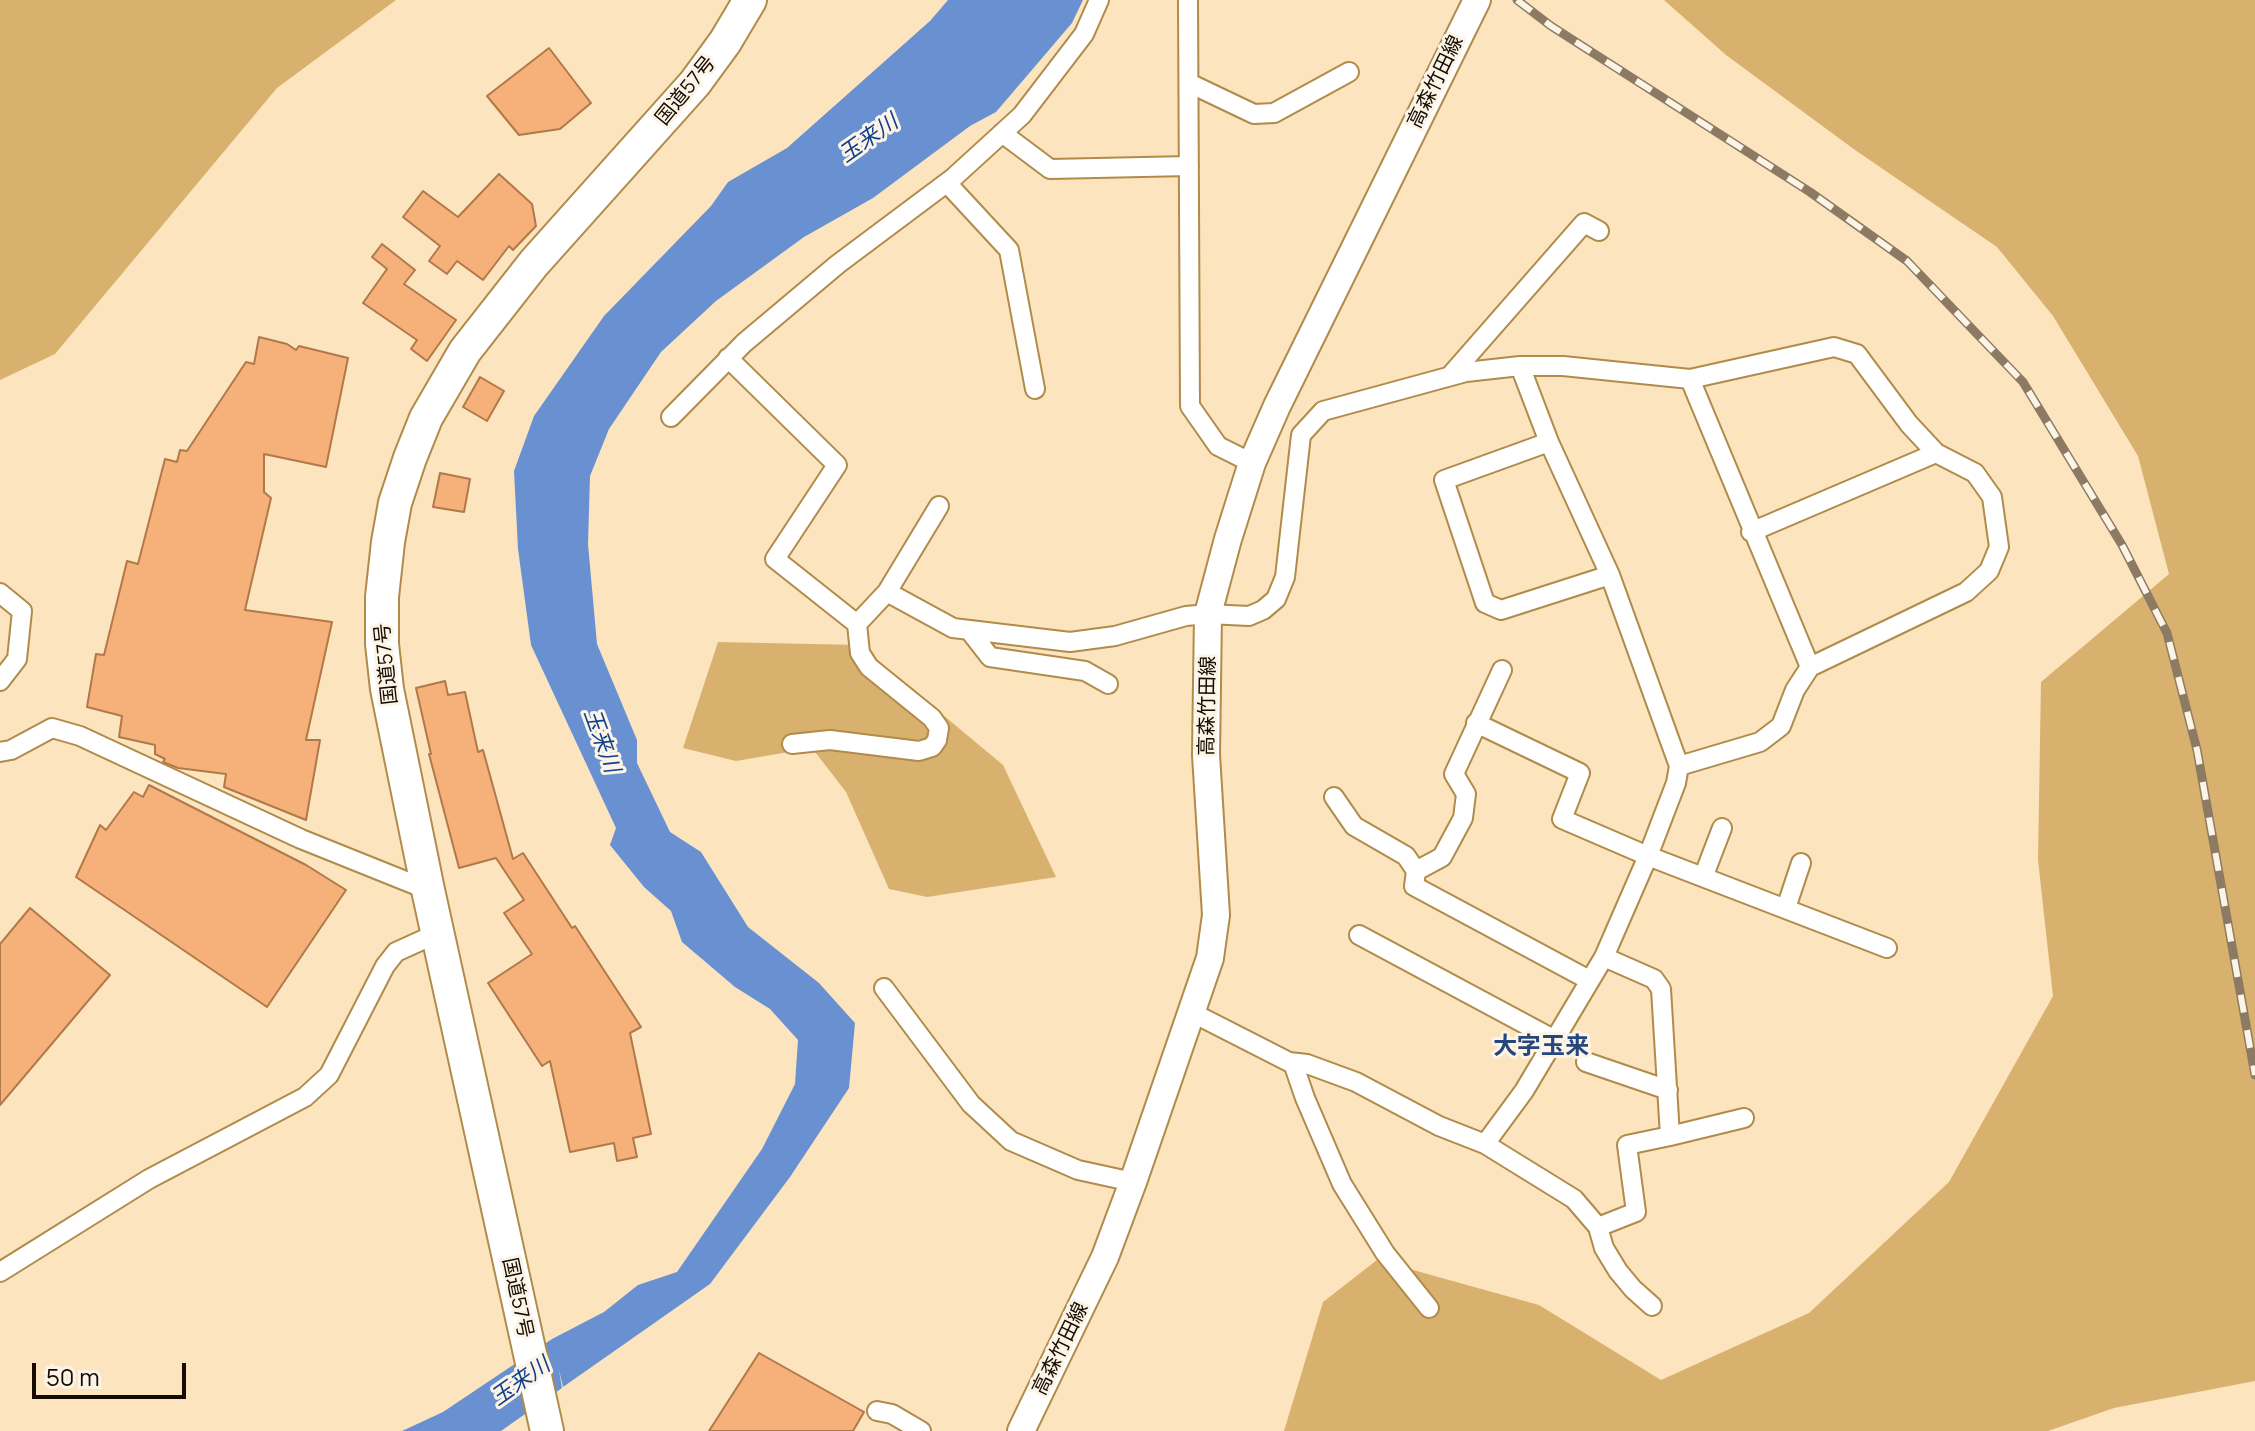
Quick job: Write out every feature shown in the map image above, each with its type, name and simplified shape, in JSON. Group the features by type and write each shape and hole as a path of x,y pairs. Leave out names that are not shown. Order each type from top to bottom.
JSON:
{"highway":[{"name":"国道57号","path":"547,1431 387,689 382,644 382,597 388,542 395,503 410,458 444,384 486,321 695,83 750,0"}],"main road":[{"name":"高森竹田線","path":"1021,1431 1105,1257 1210,958 1216,915 1206,755 1208,614 1252,463 1277,406 1477,0"}],"street":[{"path":"671,417 728,358 838,264 947,183 1022,115 1084,34 1099,0"},
{"path":"1188,0 1190,406 1218,446 1252,463"},
{"path":"1189,83 1254,114 1274,113 1349,72"},
{"path":"1002,133 1050,169 1189,166"},
{"path":"947,183 1009,250 1035,389"},
{"path":"1450,376 1584,223 1599,231"},
{"path":"887,592 953,628 1070,642 1115,636 1186,616 1249,616 1276,599 1285,577 1301,435 1323,411 1450,376 1520,366 1563,366 1690,379 1834,347 1857,354 1909,424 1936,453 1975,473 1992,497 1999,547 1989,571 1966,592 1810,667 1795,690 1781,726 1760,742 1679,766"},
{"path":"728,358 837,465 775,559 857,624 860,653 869,667 932,718 939,728 932,747 919,751 830,740 792,744"},
{"path":"1485,1144 1524,1091 1604,957 1648,856 1676,783 1679,766 1610,575 1549,442 1520,366"},
{"path":"1690,379 1751,532 1810,667"},
{"path":"1549,442 1444,480 1485,603 1501,610 1610,575"},
{"path":"1751,532 1936,453"},
{"path":"857,624 887,592 939,506"},
{"path":"0,593 22,611 17,659 0,681"},
{"path":"969,630 990,657 1085,671 1108,684"},
{"path":"1416,871 1442,857 1463,818 1466,794 1454,774 1502,670"},
{"path":"1476,723 1580,773 1562,819 1648,856 1887,948"},
{"path":"0,752 11,750 52,728 80,736 301,839 428,890"},
{"path":"1334,797 1354,826 1406,856 1416,871 1414,886 1589,980"},
{"path":"1704,875 1722,828"},
{"path":"1786,908 1801,863"},
{"path":"0,1272 149,1179 305,1097 329,1075 385,966 396,952 438,933"},
{"path":"1359,935 1553,1039"},
{"path":"1604,957 1654,979 1661,989 1670,1136"},
{"path":"884,988 971,1104 1011,1141 1078,1170 1133,1182"},
{"path":"1191,1012 1293,1063 1307,1064 1356,1082 1439,1126 1485,1144 1574,1199 1598,1227 1604,1248 1618,1271 1652,1306"},
{"path":"1586,1062 1668,1090"},
{"path":"1293,1063 1342,1184 1385,1253 1429,1308"},
{"path":"1598,1227 1636,1212 1627,1145 1744,1118"},
{"path":"877,1411 892,1414 921,1431"}],"shaded area":[{"path":"0,0 396,0 277,88 55,354 0,380"},
{"path":"1664,0 2255,0 2255,1381 2114,1408 2048,1431 1284,1431 1323,1302 1377,1260 1539,1305 1661,1380 1809,1313 1949,1182 2053,996 2038,860 2041,682 2169,574 2138,456 2053,316 1997,247 1855,150 1726,55"},
{"path":"718,642 859,645 1003,765 1056,877 927,897 889,889 846,792 812,748 736,761 683,748"}],"water":[{"name":"玉来川","path":"948,0 1083,0 1072,23 996,112 970,126 873,198 804,237 716,301 661,352 609,429 590,476 588,544 597,644 637,740 637,763 670,832 701,852 748,927 819,983 855,1023 849,1088 790,1177 710,1284 563,1387 559,1370 562,1388 501,1431 402,1431 443,1412 552,1339 604,1312 638,1285 677,1272 762,1149 795,1084 798,1040 770,1009 735,987 682,942 671,911 644,887 610,845 616,828 531,645 518,549 514,471 534,416 604,316 711,206 728,182 787,148 930,21"}],"building":[{"path":"549,48 591,103 560,129 519,135 487,96"},
{"path":"499,174 532,204 536,226 513,250 509,246 483,280 457,261 447,274 429,261 440,246 403,217 423,191 458,217"},
{"path":"382,244 415,270 404,284 456,320 427,361 411,349 417,340 363,303 387,269 372,257"},
{"path":"259,337 287,344 296,350 299,346 348,358 326,467 264,454 264,492 271,498 245,610 332,622 306,740 320,740 306,820 224,787 226,774 178,768 163,762 165,759 155,754 155,745 119,737 122,716 87,707 96,654 104,655 127,561 138,564 165,459 177,462 180,450 187,451 246,362 254,364"},
{"path":"480,377 504,391 487,421 463,407"},
{"path":"440,473 470,479 464,512 433,507"},
{"path":"445,681 448,695 465,692 478,752 483,750 513,859 523,853 641,1027 630,1033 651,1134 633,1138 637,1157 617,1161 614,1143 570,1152 550,1061 542,1066 488,983 532,954 504,913 524,900 496,858 459,868 429,754 416,688"},
{"path":"149,785 306,865 346,890 267,1007 76,877 100,825 106,830 134,792 143,797"},
{"path":"30,908 110,975 0,1105 0,944"},
{"path":"759,1353 864,1412 853,1431 709,1431"}],"railway":[{"path":"1517,0 1551,26 1810,192 1907,261 2023,382 2122,545 2167,633 2197,750 2255,1075"}],"district":[{"name":"大字玉来","path":"1541,1047"}]}
